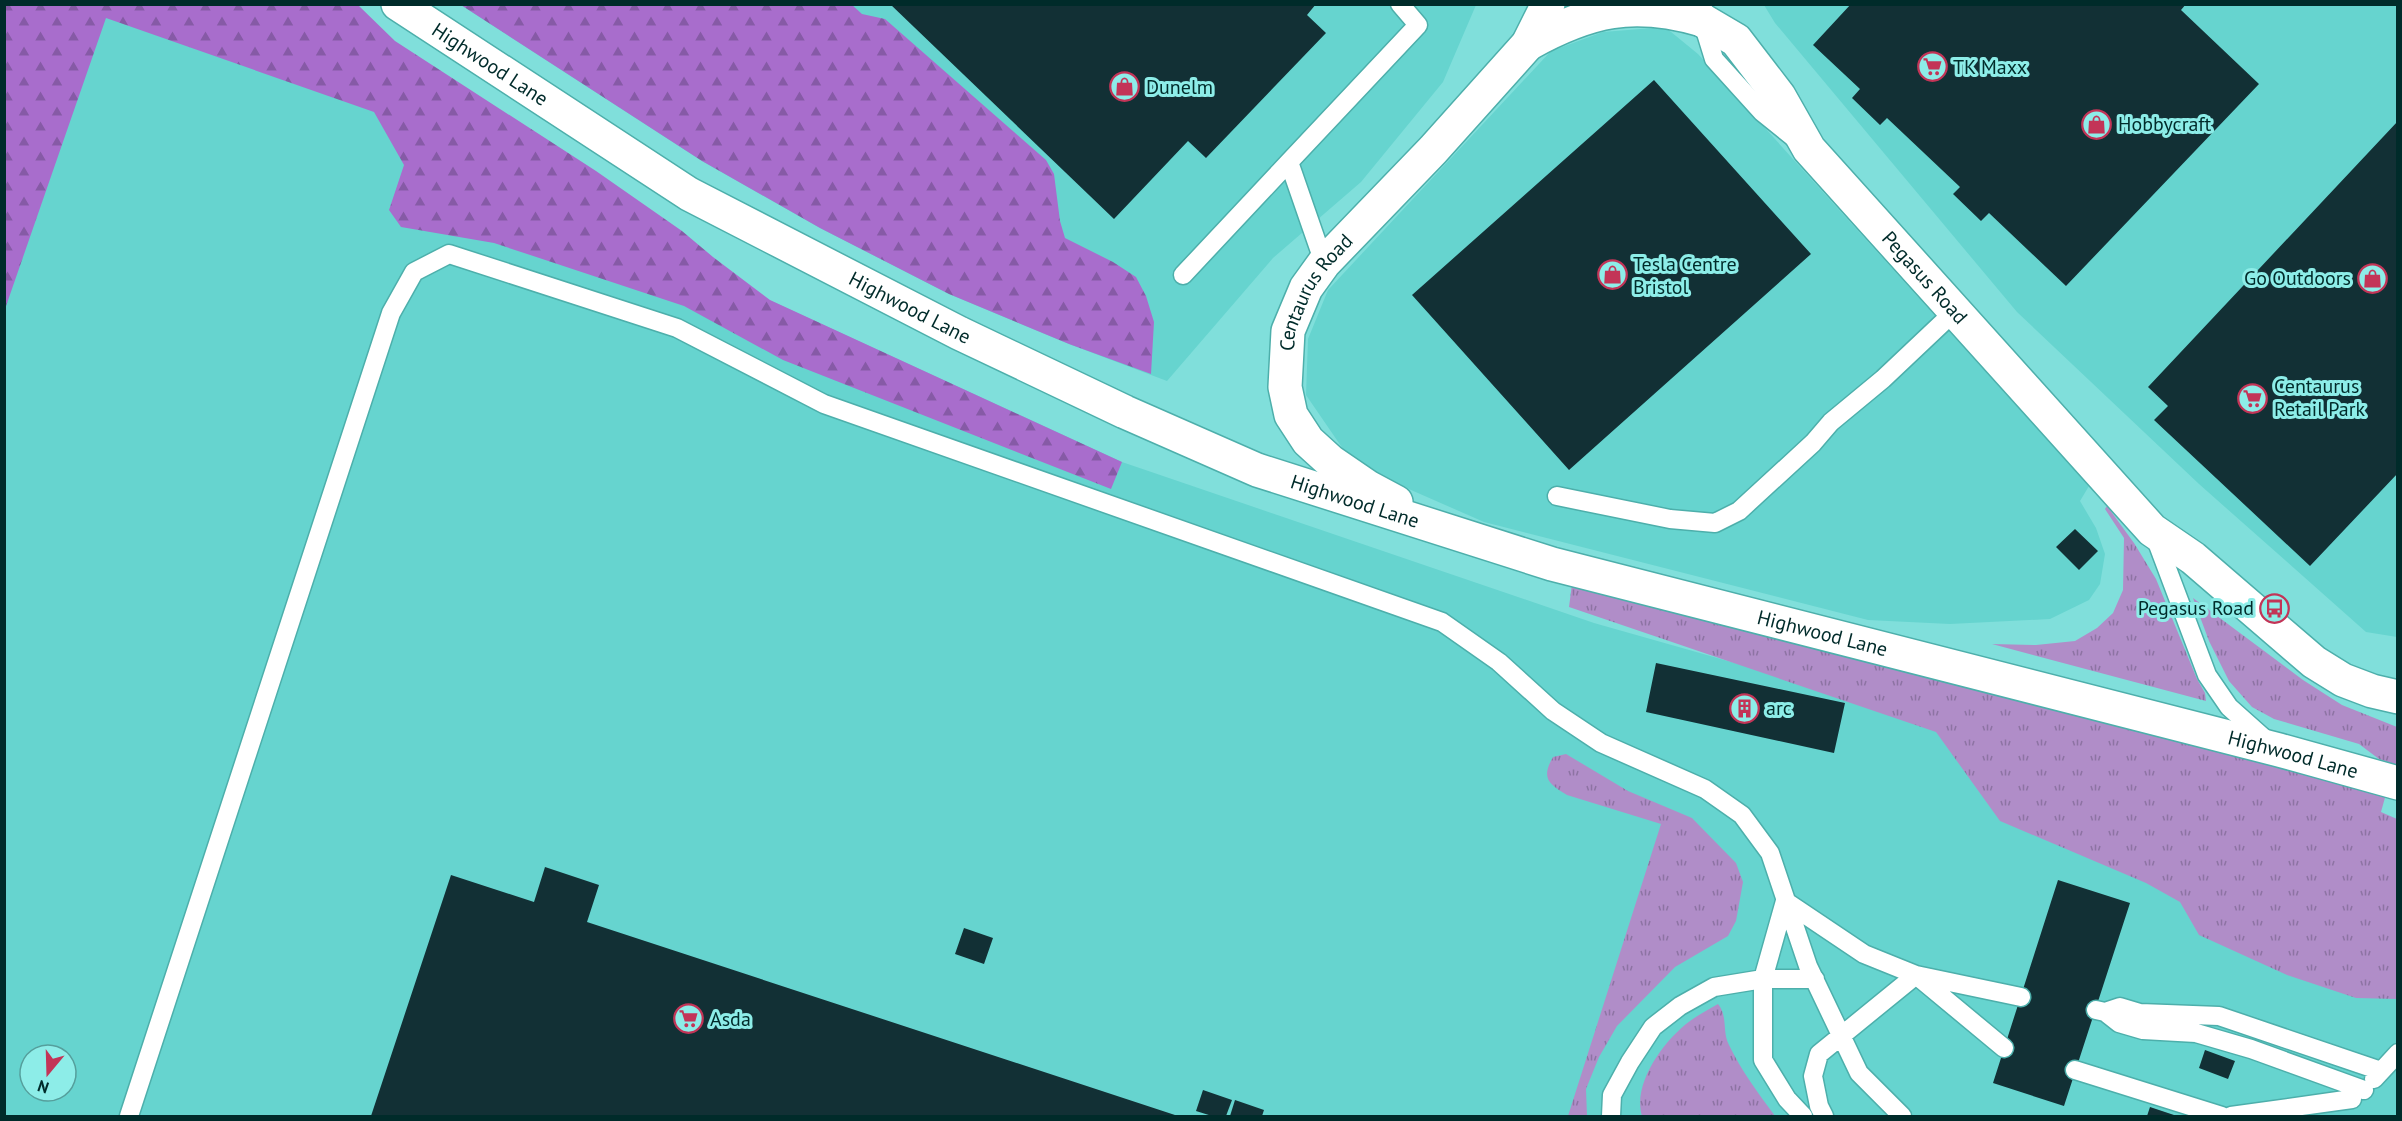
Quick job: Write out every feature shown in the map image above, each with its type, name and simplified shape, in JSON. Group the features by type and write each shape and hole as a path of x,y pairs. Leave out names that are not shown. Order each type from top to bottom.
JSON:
{"street":[{"name":"Highwood Lane","path":"398,4 689,194 959,333 1125,412 1257,470 1552,564 2279,750 2397,783"},
{"name":"Centaurus Road","path":"1447,531 1368,487 1330,461 1308,441 1291,415 1285,387 1288,331 1306,288 1324,263 1433,150 1528,44 1548,4"},
{"name":"Centaurus Road","path":"1528,44 1588,14 1619,7 1649,5 1695,10"},
{"name":"Pegasus Road","path":"1695,10 1736,40 1779,96 1809,149 2152,530 2193,558 2314,662 2343,680 2397,697"}],"lane":[{"path":"1182,275 1418,25 1400,4"},
{"path":"1289,162 1324,263"},
{"path":"129,1116 391,313 414,272 449,254 677,328 824,404 1442,622 1499,662 1553,711 1600,743 1705,789 1742,815 1770,854 1785,902 1815,979 1859,1072 1902,1116"},
{"path":"1557,496 1670,519 1715,523 1738,511 1813,443 1831,422 1883,379 1955,311"},
{"path":"2152,530 2200,659 2217,691 2246,724 2279,750"},
{"path":"1785,902 1864,954 1916,975 2021,997"},
{"path":"1785,902 1763,979 1763,1060 1787,1099 1803,1116"},
{"path":"1824,1116 1819,1106 1814,1076 1819,1054 1840,1034 1916,975"},
{"path":"1916,975 2004,1048"},
{"path":"1611,1116 1612,1095 1653,1027 1680,1006 1714,987 1763,979 1815,979"},
{"path":"2358,1095 2251,1049 2196,1033 2143,1030 2119,1023 2100,1011 2120,1007 2140,1013 2219,1016 2381,1071"},
{"path":"2319,1116 2358,1095 2397,1053"},
{"path":"2075,1070 2222,1116"},
{"path":"2231,1116 2358,1095"}],"shaded area":[{"path":"71,5 275,5 569,208 1122,462 1594,623 2247,808 2397,865 2397,1116 5,1116 5,206"},
{"path":"461,5 1476,5 1443,82 1361,182 1273,258 1167,381 1069,344 949,294 820,228 702,161"},
{"name":"Centaurus Retail Park","path":"1764,5 2397,5 2397,637 2366,632 2199,484 2017,312 1775,23"},
{"path":"1665,27 1698,54 2089,486 2080,501 2096,528 2105,554 2100,584 2089,600 2050,619 1950,624 1868,620 1484,522 1354,465 1306,395 1308,339 1328,290 1551,51 1603,32"}],"green space":[{"path":"5,4 358,5 395,41 596,171 682,231 770,300 1122,462 1111,489 783,360 684,306 494,243 401,227 389,210 404,165 374,112 106,18 5,309"},
{"path":"851,4 862,14 885,19 1046,160 1054,174 1060,221 1065,238 1113,262 1136,277 1146,296 1154,322 1151,374 1069,344 949,294 820,228 702,161 461,5"},
{"path":"2107,506 2156,579 2197,679 2205,693 2206,701 1992,644 2036,645 2075,641 2097,628 2113,613 2123,590 2124,538 2105,509"},
{"path":"1572,584 2386,794 2381,812 2397,819 2397,999 2356,998 2287,975 2199,935 2180,902 2146,883 2000,821 1936,732 1569,607"},
{"path":"2193,598 2303,680 2342,705 2397,727 2397,765 2379,759 2359,744 2274,719 2252,707 2229,681 2209,641"},
{"path":"1566,754 1628,791 1692,818 1736,863 1743,882 1736,921 1728,936 1675,967 1617,1026 1599,1057 1586,1089 1587,1116 1568,1116 1661,824 1567,795 1555,787 1548,780 1549,764 1553,757"},
{"path":"1718,1004 1723,1014 1727,1040 1734,1054 1775,1116 1642,1116 1640,1104 1642,1090 1652,1064 1680,1029"}],"building":[{"name":"Dunelm","path":"890,4 1316,4 1307,15 1326,33 1206,158 1188,141 1114,219"},
{"name":"Hobbycraft","path":"1851,4 2186,4 2181,10 2259,84 2066,286 1989,213 1981,221 1953,194 1960,187 1887,118 1880,125 1852,98 1860,89 1813,45"},
{"name":"Tesla Centre Bristol","path":"1654,80 1811,254 1569,470 1412,295"},
{"path":"2398,121 2398,473 2310,566 2154,420 2168,406 2148,387"},
{"path":"2075,529 2098,551 2079,570 2056,547"},
{"name":"arc","path":"1656,663 1845,703 1834,753 1646,712"},
{"name":"Asda","path":"545,867 599,885 587,922 1178,1116 371,1116 451,875 534,902"},
{"path":"2058,880 2130,903 2064,1106 1993,1083"},
{"path":"964,928 993,938 984,964 955,954"},
{"path":"2205,1050 2235,1061 2228,1079 2199,1068"},
{"path":"1203,1090 1232,1100 1226,1116 1212,1116 1196,1111"},
{"path":"1235,1100 1264,1110 1262,1116 1230,1116"},
{"path":"2150,1107 2177,1116 2147,1116"}],"place":[{"name":"TK Maxx","path":"1932,67"},
{"name":"Dunelm","path":"1125,87"},
{"name":"Hobbycraft","path":"2097,124"},
{"name":"Tesla Centre Bristol","path":"1612,275"},
{"name":"Go Outdoors","path":"2372,278"},
{"name":"Centaurus Retail Park","path":"2253,398"},
{"name":"Pegasus Road","path":"2275,608"},
{"name":"arc","path":"1745,708"},
{"name":"Asda","path":"689,1019"}]}
